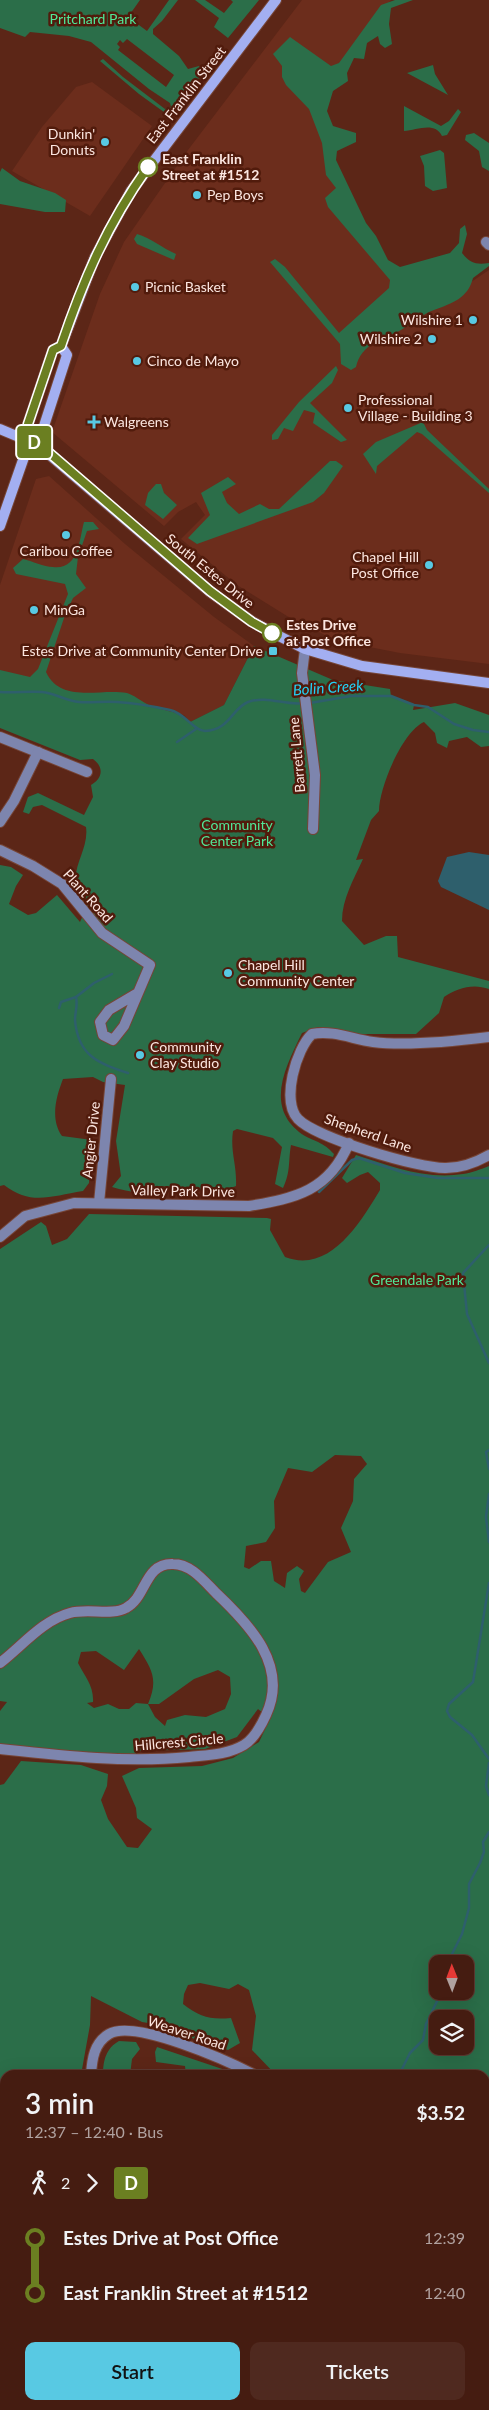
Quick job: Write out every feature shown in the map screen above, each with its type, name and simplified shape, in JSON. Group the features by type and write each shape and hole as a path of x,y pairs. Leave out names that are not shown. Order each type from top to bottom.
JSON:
{"main road":[{"name":"East Franklin Street","path":"0,526 30,440 28,424 53,350 61,346 94,257 131,191 276,0"},
{"name":"East Franklin Street","path":"30,440 43,429 68,355 61,346"},
{"name":"South Estes Drive","path":"0,429 30,440 52,456 229,606 252,622 304,649 329,657 387,670 489,683"}],"street":[{"name":"Barrett Lane","path":"304,649 302,673 315,775 313,829"},
{"path":"0,738 87,772"},
{"path":"0,822 14,801 38,752"},
{"name":"Plant Road","path":"0,850 34,866 62,884 102,933 150,964 136,994"},
{"name":"Shepherd Lane","path":"489,1037 434,1042 373,1042 331,1033 312,1034 304,1045 295,1067 291,1088 292,1109 298,1119 309,1127 349,1144 434,1168 463,1166 489,1154"},
{"name":"Angier Drive","path":"99,1203 111,1079"},
{"name":"Valley Park Drive","path":"0,1237 26,1216 74,1203 249,1206 275,1202 298,1195 322,1183 339,1166 349,1144"},
{"name":"Hillcrest Circle","path":"0,1663 58,1617 84,1610 114,1612 125,1609 131,1605 146,1579 164,1564 174,1564 192,1570 230,1606 265,1651 273,1670 274,1682 271,1705 255,1734 244,1745 223,1753 149,1760 68,1758 0,1749"},
{"name":"Weaver Road","path":"92,2070 93,2056 99,2043 108,2035 119,2030 135,2031 195,2048 246,2070"}],"shaded area":[{"path":"302,0 391,0 316,103 340,191 392,274 440,303 489,270 489,664 400,653 344,642 331,638 287,616 237,585 181,539 205,515 196,502 178,512 164,526 52,432 100,294 124,242 188,150"},
{"path":"92,82 152,126 90,216 12,171 42,127 76,87"},
{"path":"49,476 125,544 214,617 254,646 224,705 190,722 184,715 0,692 0,585 36,479"}],"green space":[{"name":"Pritchard Park","path":"0,0 140,0 128,17 147,31 169,0 178,0 162,21 153,29 153,34 179,56 188,69 199,66 204,72 168,115 139,94 100,61 103,59 165,109 171,107 170,103 149,89 91,42 69,36 30,32 25,37 0,28","holes":["127,39 174,75 166,87 118,50 120,47 117,44 120,40 123,43"]},
{"path":"195,0 205,0 224,13 233,2 231,0 259,0 228,38 214,27 219,18"},
{"path":"395,0 413,0 391,8 389,24 392,44 385,48 380,44 378,36 367,43 364,59 354,58 347,73 348,81 333,91 327,111 333,126 356,133 356,142 337,151 336,160 366,223 376,236 388,260 400,267 450,253 459,243 460,229 465,225 467,234 462,253 471,261 480,264 489,263 489,266 473,278 471,285 459,299 425,314 401,330 374,343 363,353 356,367 351,370 341,364 340,344 270,262 275,259 285,267 339,333 389,288 390,280 328,207 325,198 336,188 326,175 322,143 309,109 286,85 282,77 282,66 273,54 290,37 331,66 339,63 381,5"},
{"path":"433,65 435,74 448,95 407,73"},
{"path":"404,106 441,126 449,121 458,109 461,112 447,135 442,136 439,131 430,128 404,131"},
{"path":"474,133 489,143 489,171 482,167 479,151 465,140 466,135"},
{"path":"440,150 444,153 447,188 433,191 425,186 424,166 420,156"},
{"path":"2,168 20,181 55,193 66,200 65,212 45,212 0,204 0,172"},
{"path":"137,234 176,254 174,260 137,244 134,239"},
{"path":"336,366 338,370 332,383 310,403 347,440 341,442 313,423 315,413 304,410 293,431 284,428 278,439 272,440 272,435 299,402"},
{"path":"423,422 427,430 489,489 489,493 422,434 417,432 377,466 376,474 363,454 376,442"},
{"path":"330,461 336,461 343,466 324,493 313,502 197,544 188,538 210,515 201,493 228,477 236,484 222,492 227,503 239,514 260,504 269,509 279,509"},
{"path":"156,484 161,484 164,493 177,505 163,519 145,505 148,493"},
{"name":"Community Center Park","path":"84,522 93,522 99,529 87,531 78,557 76,574 86,588 73,598 64,618 46,672 53,682 61,688 82,693 127,693 153,707 180,715 190,722 224,705 254,646 333,680 390,689 391,696 414,705 413,710 455,703 489,715 489,746 481,747 467,737 449,741 447,748 437,743 435,733 424,722 416,728 400,748 387,775 379,811 371,820 356,860 363,859 346,897 342,921 364,945 386,936 397,936 398,957 489,981 489,989 477,986 471,987 460,989 444,997 439,1013 416,1034 354,1034 318,1027 302,1033 284,1074 281,1101 284,1113 292,1125 305,1136 323,1145 334,1154 333,1157 291,1145 286,1182 283,1188 275,1184 282,1147 273,1138 237,1129 233,1131 232,1138 236,1186 222,1191 160,1186 143,1192 112,1187 121,1176 116,1141 125,1085 103,1082 93,1077 63,1079 55,1108 56,1122 62,1136 92,1140 89,1183 83,1191 42,1198 23,1196 4,1185 0,1186 0,865 11,867 23,875 16,886 9,904 28,915 36,913 57,895 80,922 89,902 80,893 76,884 76,875 86,837 86,827 42,805 33,807 29,814 23,812 28,797 38,793 84,815 93,797 91,785 98,779 101,772 99,765 93,759 80,760 0,728 0,670 30,677 38,669 68,594 65,584 16,574 13,568 23,559 49,567 62,567 68,564 73,559 79,545"},
{"name":"Greendale Park","path":"356,1155 422,1174 449,1175 466,1173 489,1166 489,2070 271,2070 252,2050 256,2016 249,1990 238,1984 229,1989 200,1983 188,1985 184,1994 183,2004 206,2017 231,2018 240,2043 228,2050 165,2029 155,2017 148,2023 142,2022 91,1996 90,2025 82,2070 0,2070 0,1785 4,1784 21,1761 81,1765 108,1774 107,1786 101,1800 108,1819 127,1847 138,1848 152,1829 137,1818 136,1808 122,1776 139,1768 202,1766 233,1758 259,1742 270,1719 258,1709 237,1737 205,1749 137,1751 136,1754 92,1754 0,1745 0,1711 7,1702 0,1701 0,1249 41,1222 46,1226 52,1245 67,1239 89,1214 267,1218 271,1219 270,1230 285,1257 301,1260 316,1258 330,1252 342,1242 363,1217 380,1190 380,1183 368,1172 347,1183 342,1178","holes":["335,1455 361,1456 367,1464 354,1479 353,1501 341,1528 351,1552 328,1562 305,1593 301,1591 299,1579 304,1571 297,1566 287,1573 285,1588 274,1581 271,1561 261,1561 249,1569 244,1567 246,1546 266,1542 275,1528 274,1501 288,1468 312,1472","139,1649 153,1676 151,1696 148,1704 136,1703 129,1709 119,1709 108,1704 94,1708 87,1703 93,1702 93,1696 78,1663 81,1652 96,1651 124,1670","218,1670 230,1677 231,1694 225,1709 206,1717 185,1715 167,1720 165,1726 155,1717 148,1704 159,1704 194,1679"]},
{"path":"119,2041 136,2042 140,2049 132,2059 131,2070 104,2070 106,2055"},
{"path":"157,2047 225,2070 185,2070 185,2066 156,2062 155,2052"}],"water":[{"path":"469,852 489,855 489,910 441,887 438,881 447,857"}],"waterway":[{"name":"Bolin Creek","path":"0,692 42,692 79,702 117,702 157,707 175,712 197,728 205,731 220,727 243,705 255,700 304,703"},
{"name":"Bolin Creek","path":"310,703 351,696 391,696 414,705 428,707 454,724 473,730 489,732"},
{"path":"177,742 196,729"},
{"path":"112,974 94,983 76,997 75,1020 80,1042 85,1050 107,1066 128,1073"},
{"path":"59,1008 61,1002 76,997"},
{"path":"319,1192 352,1160 359,1158 405,1173 438,1178 489,1178"},
{"path":"489,1245 463,1273 467,1314 489,1363"},
{"path":"489,1450 486,1452 489,1469"},
{"path":"489,1494 486,1517 489,1542"},
{"path":"489,1583 473,1682 449,1704 447,1711 450,1717 472,1735 489,1759"},
{"path":"489,1763 486,1786 489,1795"},
{"path":"452,1955 462,1934 469,1908 469,1884 480,1863 484,1852 483,1842 489,1832"},
{"path":"402,2070 410,2053 423,2040 426,2024 438,2000"}],"bus line":[{"name":"D","path":"148,167 131,191 105,235 86,277 61,346 53,350 28,424 30,440 46,450 210,591 252,622 272,633"}],"place":[{"name":"Dunkin' Donuts","path":"105,142"},
{"name":"East Franklin Street at #1512","path":"148,167"},
{"name":"Pep Boys","path":"197,195"},
{"name":"Picnic Basket","path":"135,287"},
{"name":"Wilshire 1","path":"473,320"},
{"name":"Wilshire 2","path":"432,339"},
{"name":"Cinco de Mayo","path":"137,361"},
{"name":"Professional Village - Building 3","path":"348,408"},
{"name":"Walgreens","path":"94,422"},
{"name":"Caribou Coffee","path":"66,535"},
{"name":"Chapel Hill Post Office","path":"429,565"},
{"name":"MinGa","path":"34,610"},
{"name":"Estes Drive at Post Office","path":"272,633"},
{"name":"Estes Drive at Community Center Drive","path":"273,651"},
{"name":"Chapel Hill Community Center","path":"228,973"},
{"name":"Community Clay Studio","path":"140,1055"}]}
